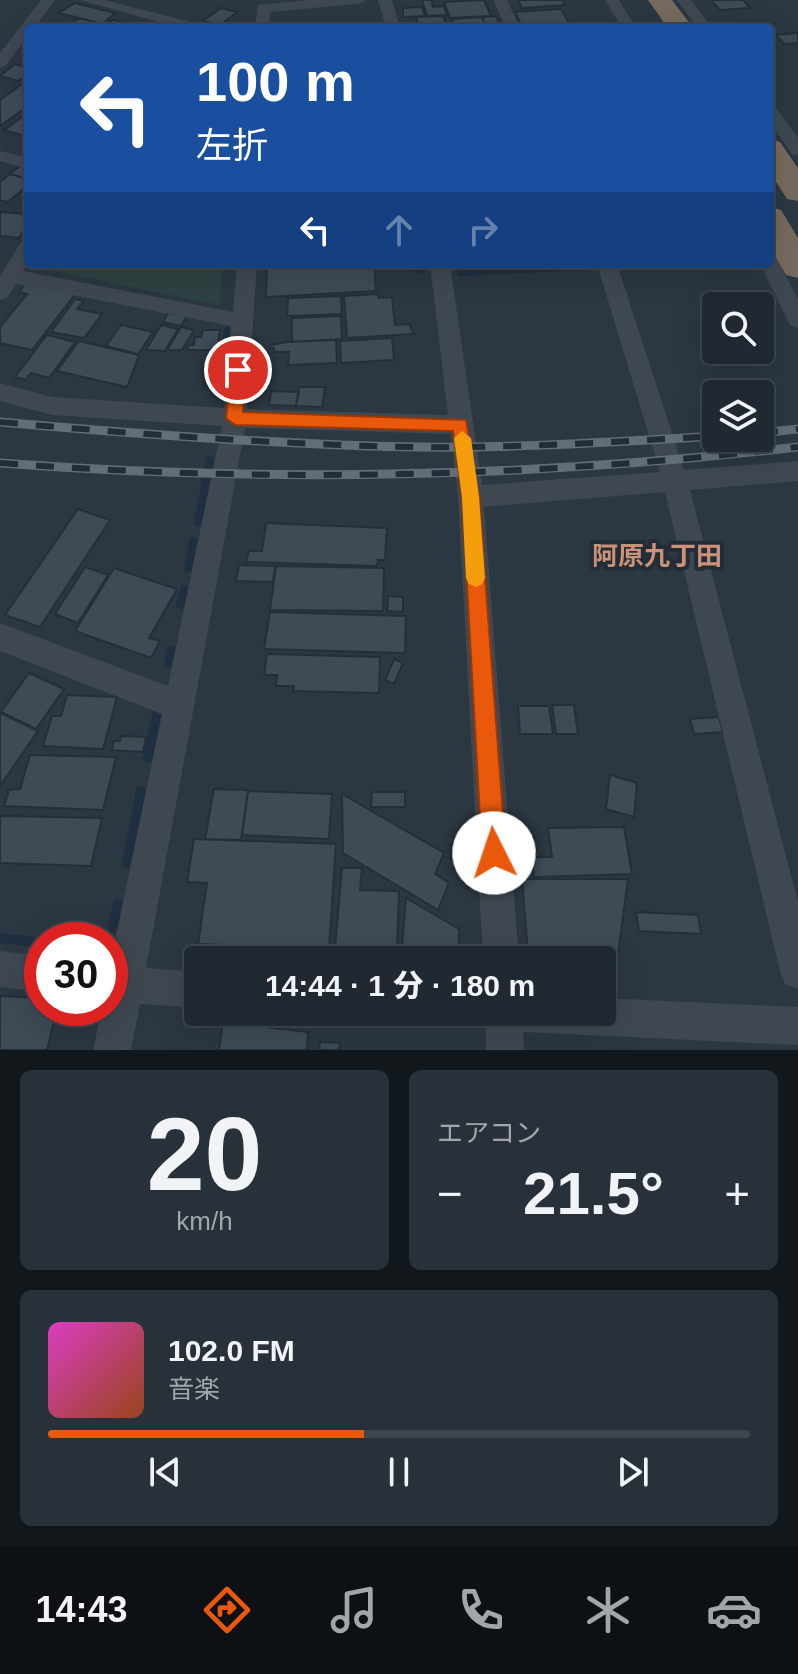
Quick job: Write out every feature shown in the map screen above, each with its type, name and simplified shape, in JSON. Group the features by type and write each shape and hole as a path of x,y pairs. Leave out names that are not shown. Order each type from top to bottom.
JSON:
{"highway":[{"path":"635,0 650,24"},
{"path":"641,0 658,24"},
{"path":"662,0 680,24"},
{"path":"779,139 798,192"},
{"path":"779,139 798,201"},
{"path":"774,204 798,243"},
{"path":"774,224 798,267"}],"street":[{"path":"28,24 48,0"},
{"path":"87,0 182,24"},
{"path":"262,24 263,8 359,0"},
{"path":"385,0 392,24"},
{"path":"500,0 511,24"},
{"path":"612,0 627,24"},
{"path":"684,0 702,24"},
{"path":"2,56 24,29"},
{"path":"2,56 24,59"},
{"path":"779,139 798,150"},
{"path":"0,156 24,163"},
{"path":"24,254 5,285 242,321"},
{"path":"128,934 179,705 235,418 247,268"},
{"path":"441,268 471,497 500,946"},
{"path":"608,268 675,481 798,971"},
{"path":"772,268 798,320"},
{"path":"0,392 52,406 235,418 461,425"},
{"path":"471,497 798,471"},
{"path":"0,637 179,705"},
{"path":"0,969 24,972"},
{"path":"128,985 184,989"},
{"path":"616,1017 798,1026"},
{"path":"112,1050 114,1026"},
{"path":"504,1026 505,1050"}],"green space":[{"path":"39,268 222,268 220,305"}],"building":[{"path":"422,0 431,0 433,7 444,6 447,15 427,16"},
{"path":"484,0 491,16 450,18 444,2"},
{"path":"518,0 562,0 565,5 522,8"},
{"path":"711,0 743,0 750,8 720,10"},
{"path":"75,3 115,13 103,24 59,13"},
{"path":"422,7 425,16 403,17 403,8"},
{"path":"221,8 237,12 221,24 203,21"},
{"path":"561,9 570,24 521,24 515,12"},
{"path":"443,16 446,23 418,24 416,17"},
{"path":"496,16 500,24 485,24 482,17"},
{"path":"482,17 485,24 454,24 452,19"},
{"path":"79,18 104,24 70,24"},
{"path":"113,20 128,24 107,24"},
{"path":"798,33 798,43 784,44 776,35"},
{"path":"15,64 24,67 24,77 18,81 0,76"},
{"path":"24,83 24,109 0,126 0,100"},
{"path":"24,116 24,133 21,135 4,130"},
{"path":"20,166 24,167 24,178 10,174"},
{"path":"10,174 24,178 24,188 8,202 0,200 0,182"},
{"path":"0,212 24,214 24,230 19,238 0,236"},
{"path":"267,268 374,268 376,291 266,297"},
{"path":"27,282 76,293 32,350 0,343 0,327 27,294 19,292"},
{"path":"378,294 379,298 392,297 395,325 409,324 414,334 347,338 344,296"},
{"path":"341,296 342,314 287,316 288,298"},
{"path":"75,299 84,301 77,309 102,314 84,338 51,332"},
{"path":"168,313 187,316 181,326 163,322"},
{"path":"341,316 342,339 292,342 292,318"},
{"path":"121,325 153,332 138,354 106,346"},
{"path":"161,325 178,329 165,351 146,350"},
{"path":"181,327 194,330 182,350 167,350"},
{"path":"203,330 220,330 217,350 187,350 188,345 194,345 195,337 201,337"},
{"path":"47,335 75,342 49,378 31,373 26,380 15,377"},
{"path":"392,338 394,360 341,363 340,341"},
{"path":"336,340 337,363 288,365 289,352 274,352 274,348 270,348 270,345 288,342"},
{"path":"79,341 139,355 127,387 57,371"},
{"path":"299,387 325,387 322,407 296,406"},
{"path":"271,391 299,392 296,406 269,405"},
{"path":"78,509 110,520 40,627 5,615"},
{"path":"266,523 387,528 385,560 378,560 377,566 246,562 249,551 262,551"},
{"path":"239,565 275,566 273,582 236,581"},
{"path":"276,566 384,568 383,611 270,610"},
{"path":"85,567 108,575 78,623 55,614"},
{"path":"114,568 177,589 149,638 160,641 151,658 75,631"},
{"path":"388,596 403,597 403,612 387,611"},
{"path":"270,612 406,616 405,653 264,649"},
{"path":"267,654 380,657 379,693 293,691 294,686 276,686 277,675 264,675"},
{"path":"394,659 403,663 394,684 385,680"},
{"path":"29,673 64,689 36,729 1,712"},
{"path":"67,695 117,697 103,749 43,746 52,716 61,716"},
{"path":"552,705 574,705 578,734 556,734"},
{"path":"518,706 549,706 553,734 520,734"},
{"path":"0,713 38,731 0,786"},
{"path":"719,717 723,732 694,734 690,719"},
{"path":"121,736 146,737 143,752 112,750 114,741 120,741"},
{"path":"30,755 116,757 103,810 4,806 9,790 20,789"},
{"path":"610,775 637,783 634,817 606,809"},
{"path":"214,789 248,790 241,840 205,839"},
{"path":"248,791 332,794 329,839 242,835"},
{"path":"372,792 405,792 405,807 371,807"},
{"path":"342,794 444,853 435,874 449,883 438,910 343,853"},
{"path":"0,816 102,818 91,866 0,863"},
{"path":"624,827 632,874 534,877 532,857 552,857 548,828"},
{"path":"194,839 336,844 329,946 198,944 207,883 187,882"},
{"path":"451,844 469,845 470,860 451,860"},
{"path":"342,868 362,868 360,890 399,891 397,946 335,946"},
{"path":"522,879 628,879 618,955 616,946 527,946"},
{"path":"406,898 459,929 459,946 402,946"},
{"path":"636,912 698,915 701,934 639,931"},
{"path":"0,996 24,997 24,1026 53,1026 47,1050 0,1050"},
{"path":"222,1026 257,1026 308,1032 307,1050 219,1050"},
{"path":"320,1042 340,1043 339,1050 319,1050"}],"waterway":[{"path":"412,268 422,270"},
{"path":"460,273 568,268"},
{"path":"221,391 227,330"},
{"path":"198,522 210,460"},
{"path":"188,568 193,541"},
{"path":"180,605 184,589"},
{"path":"168,664 171,650"},
{"path":"148,758 157,715"},
{"path":"127,864 141,791"},
{"path":"114,922 118,904"},
{"path":"0,938 24,941"}],"railway":[{"path":"0,422 231,440 413,447 543,445 702,437"},
{"path":"774,432 798,429"},
{"path":"0,463 200,473 399,474 598,465 798,447"}],"slow traffic":[{"path":"462,438 471,497 476,578"}],"district":[{"name":"阿原九丁田","path":"657,556"}],"route":[{"path":"238,370 235,418 461,425 471,497 494,853"}]}
